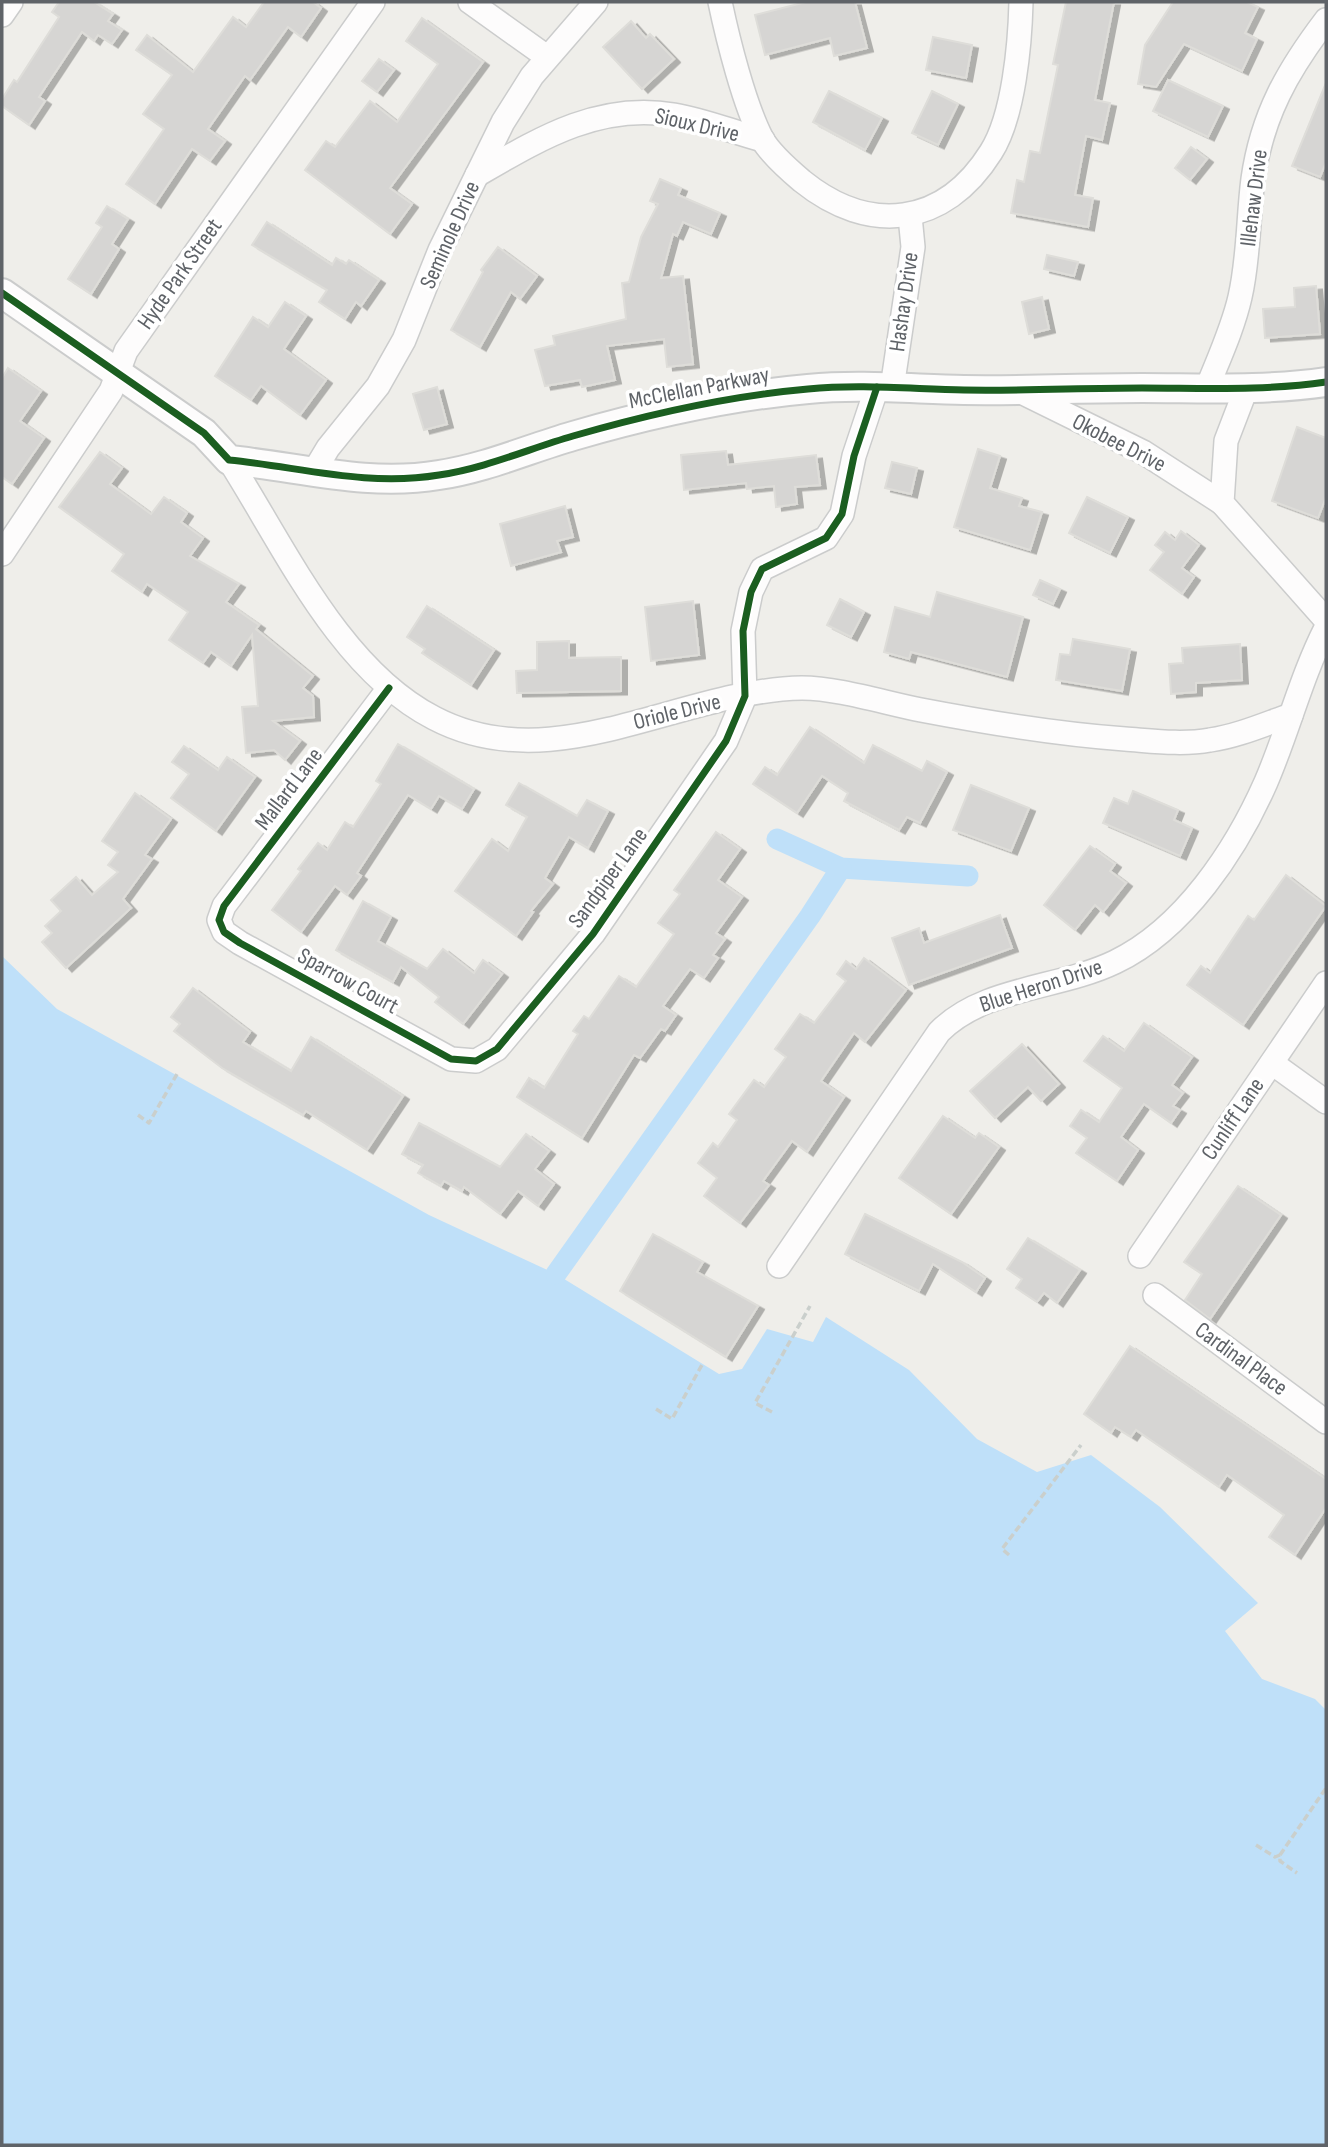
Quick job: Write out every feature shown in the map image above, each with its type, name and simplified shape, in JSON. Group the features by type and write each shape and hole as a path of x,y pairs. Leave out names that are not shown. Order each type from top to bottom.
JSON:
{"street":[{"path":"2,15 11,2"},
{"name":"Hyde Park Street","path":"2,554 111,391 126,351 373,2"},
{"path":"470,2 547,57"},
{"name":"Seminole Drive","path":"313,473 328,448 378,386 404,340 440,250 503,122 547,57 596,2"},
{"path":"720,2 736,66 762,140 795,175 833,203 868,215 910,216 962,186 992,151 1009,95 1021,2"},
{"name":"Illehaw Drive","path":"1207,388 1240,296 1248,254 1253,178 1266,122 1282,82 1326,20"},
{"name":"Sioux Drive","path":"477,175 563,128 621,113 670,114 762,140"},
{"name":"Hashay Drive","path":"745,696 742,656 751,592 762,569 826,538 842,514 854,456 885,388 913,247 910,216"},
{"path":"2,293 204,433 229,460"},
{"name":"McClellan Parkway","path":"229,460 381,480 440,475 490,465 608,426 696,405 806,389 1246,389 1326,382"},
{"name":"Okobee Drive","path":"1014,388 1143,452 1222,503 1326,620"},
{"path":"1222,503 1226,441 1246,389"},
{"name":"Oriole Drive","path":"229,460 278,546 314,600 389,688 444,723 484,734 528,740 578,736 745,696 813,689 1000,725 1174,742 1231,736 1291,715"},
{"name":"Blue Heron Drive","path":"779,1266 939,1032 952,1018 995,1000 1088,973 1115,962 1134,951 1182,911 1242,829 1266,783 1326,628"},
{"name":"Mallard Lane","path":"221,913 389,688"},
{"name":"Sandpiper Lane","path":"475,1061 497,1049 593,934 726,741 745,696"},
{"name":"Sparrow Court","path":"221,913 219,920 225,932 240,943 451,1059 475,1061"},
{"name":"Cunliff Lane","path":"1140,1256 1326,983"},
{"path":"1272,1063 1326,1102"},
{"name":"Cardinal Place","path":"1155,1296 1326,1422"}],"path":[{"path":"138,1115 149,1123 177,1074"},
{"path":"772,1412 755,1403 810,1306"},
{"path":"656,1409 672,1419 703,1363"},
{"path":"1009,1555 1002,1549 1081,1445"},
{"path":"1297,1873 1280,1861 1280,1855 1326,1788"},
{"path":"1256,1844 1275,1857 1280,1855"}],"water":[{"path":"2,956 57,1009 429,1215 556,1274 719,1374 742,1369 767,1329 813,1342 826,1317 909,1370 977,1439 1037,1472 1091,1455 1160,1507 1258,1603 1225,1631 1262,1679 1315,1699 1326,1710 1326,2145 2,2145"}],"building":[{"path":"59,2 94,2 113,14 108,21 122,30 112,44 98,35 94,41 82,32 39,97 45,101 29,125 2,106 2,99 14,80 17,82 59,17 52,12"},
{"path":"264,2 313,2 321,8 301,37 288,27 250,80 245,76 208,129 225,141 210,161 192,149 155,204 126,184 164,129 143,114 172,75 136,50 147,35 193,72 233,17 246,27"},
{"path":"806,2 855,2 867,48 834,56 830,38 765,55 755,15"},
{"path":"1066,2 1114,2 1095,100 1110,103 1102,140 1086,136 1075,195 1093,198 1088,227 1011,213 1017,180 1024,182 1030,151 1040,153 1058,65 1053,64"},
{"path":"1173,2 1247,2 1258,7 1245,33 1257,39 1242,71 1184,44 1156,87 1138,84 1145,45"},
{"path":"422,18 483,62 390,188 412,204 390,234 305,170 326,141 335,147 370,101 397,122 438,64 406,41"},
{"path":"631,21 646,38 650,34 674,59 642,89 603,47"},
{"path":"933,37 972,45 966,78 926,70"},
{"path":"379,59 394,70 377,92 362,81"},
{"path":"1168,80 1223,106 1208,137 1153,111"},
{"path":"1326,83 1326,162 1320,177 1292,166"},
{"path":"829,91 882,118 865,150 813,122"},
{"path":"932,91 958,104 938,145 912,133"},
{"path":"1191,147 1207,159 1190,180 1175,168"},
{"path":"660,179 681,188 678,195 720,213 711,234 683,222 677,236 673,234 661,278 683,276 693,364 667,367 664,339 607,346 615,380 582,387 580,380 545,386 535,350 555,345 553,336 626,319 622,283 629,282 641,237 658,204 650,201"},
{"path":"107,206 128,219 112,244 119,249 91,294 68,279 102,227 96,223"},
{"path":"267,222 332,265 336,258 346,264 349,260 379,280 361,306 356,302 345,319 319,302 327,290 252,245"},
{"path":"498,247 537,276 520,299 511,292 480,347 451,330 483,272 481,270"},
{"path":"1047,255 1078,262 1074,276 1044,269"},
{"path":"1316,286 1320,334 1265,338 1263,309 1295,307 1294,288"},
{"path":"1042,297 1049,329 1029,334 1022,302"},
{"path":"285,302 306,316 284,349 326,380 300,415 261,386 251,400 215,376 253,317 268,327"},
{"path":"8,368 41,391 20,421 44,438 12,484 2,477 2,378"},
{"path":"437,387 447,424 424,430 413,394"},
{"path":"1297,427 1326,438 1326,497 1318,518 1272,501"},
{"path":"978,449 1000,456 990,488 1022,498 1019,506 1042,512 1030,550 954,527"},
{"path":"726,451 728,465 816,455 820,485 795,487 797,504 776,507 774,486 747,489 746,483 684,490 681,455"},
{"path":"100,452 122,468 110,484 151,514 164,497 187,513 181,522 203,538 190,556 239,584 226,602 259,625 256,629 313,676 303,688 313,696 314,717 273,721 300,741 285,760 274,750 246,753 242,707 258,706 252,635 231,666 211,652 203,663 169,640 188,612 147,584 142,592 112,571 124,554 59,507"},
{"path":"892,462 917,468 911,494 885,488"},
{"path":"1087,497 1128,517 1110,553 1069,533"},
{"path":"565,506 573,537 557,541 561,552 511,566 500,524"},
{"path":"1181,531 1199,545 1182,568 1194,577 1182,594 1150,570 1164,552 1155,545 1165,532 1175,540"},
{"path":"1040,580 1060,589 1053,604 1033,595"},
{"path":"937,592 1023,617 1007,677 911,652 909,659 884,652 895,607 930,617"},
{"path":"840,599 864,612 851,637 827,625"},
{"path":"693,601 699,655 651,661 645,607"},
{"path":"427,606 494,650 471,685 422,653 425,649 407,637"},
{"path":"1073,639 1130,649 1122,691 1056,680 1060,654 1070,655"},
{"path":"569,641 569,658 621,657 621,691 517,693 516,671 537,670 537,642"},
{"path":"1240,644 1242,680 1196,683 1196,692 1171,694 1169,664 1183,663 1182,648"},
{"path":"810,727 864,763 873,745 922,771 927,761 947,772 920,823 907,817 899,830 844,801 848,793 822,776 797,813 753,784 765,767 777,775"},
{"path":"398,744 474,789 462,809 439,796 431,809 408,795 357,873 361,876 347,895 335,886 301,932 272,910 318,843 327,850 345,822 353,827 381,784 376,781"},
{"path":"184,746 218,770 227,757 255,777 216,831 171,798 189,774 172,762"},
{"path":"519,783 577,816 587,800 608,811 588,848 569,837 545,878 553,884 531,911 533,912 516,936 455,891 492,839 508,851 527,817 506,805"},
{"path":"971,785 1029,808 1011,851 953,830"},
{"path":"1133,791 1178,810 1174,820 1192,828 1180,856 1103,823 1114,798 1128,804"},
{"path":"135,793 171,819 145,855 152,859 123,899 131,908 66,968 42,942 52,933 45,926 61,911 51,900 76,877 92,895 118,872 108,865 118,852 102,841"},
{"path":"716,832 740,849 718,880 742,897 716,933 725,939 713,955 718,958 704,978 690,969 663,1006 676,1015 665,1031 661,1029 640,1058 634,1055 582,1138 517,1097 529,1078 544,1088 578,1034 573,1031 584,1016 589,1019 619,976 636,987 674,934 658,923 680,894 674,890"},
{"path":"1090,846 1115,864 1110,871 1126,883 1103,912 1095,905 1075,930 1044,905"},
{"path":"1286,875 1326,906 1243,1025 1187,985 1201,966 1210,973 1248,916 1254,920"},
{"path":"363,901 391,917 378,941 427,969 443,949 474,973 483,960 502,974 463,1024 435,1002 439,997 401,967 393,982 336,950"},
{"path":"1000,915 1012,948 909,985 892,938 919,928 924,943"},
{"path":"864,958 906,990 865,1042 854,1033 821,1081 844,1097 807,1152 792,1141 763,1181 769,1185 740,1223 704,1196 717,1178 698,1163 713,1143 718,1147 737,1120 729,1114 754,1080 764,1087 786,1057 775,1049 800,1014 814,1023 846,981 837,974 846,961 856,969"},
{"path":"193,988 250,1032 243,1042 291,1071 311,1037 403,1096 367,1150 306,1111 303,1115 222,1068 174,1031 180,1024 171,1017"},
{"path":"1144,1023 1192,1057 1172,1085 1183,1093 1173,1106 1180,1110 1171,1123 1144,1104 1121,1137 1138,1150 1117,1181 1076,1153 1087,1138 1070,1126 1081,1110 1099,1122 1122,1088 1084,1061 1103,1036 1124,1051"},
{"path":"1022,1044 1059,1084 1041,1101 1028,1087 995,1118 970,1091"},
{"path":"943,1116 975,1138 979,1133 999,1147 951,1214 899,1178"},
{"path":"419,1123 500,1167 526,1134 549,1151 535,1169 554,1184 538,1206 518,1191 500,1214 464,1187 462,1191 444,1181 441,1186 418,1173 423,1165 402,1154"},
{"path":"1238,1186 1281,1215 1210,1319 1185,1300 1202,1274 1184,1262"},
{"path":"865,1214 962,1262 985,1278 976,1292 933,1264 919,1291 845,1254"},
{"path":"653,1234 703,1262 697,1272 758,1306 726,1357 620,1291"},
{"path":"1028,1238 1080,1270 1057,1303 1044,1293 1037,1302 1016,1288 1022,1279 1007,1269"},
{"path":"1130,1346 1326,1479 1326,1508 1295,1555 1269,1537 1284,1515 1227,1475 1219,1487 1136,1430 1131,1437 1115,1427 1111,1433 1084,1414"}],"waterway":[{"path":"777,839 841,868 968,876"},
{"path":"556,1274 810,916 841,868"}],"cycle path":[{"path":"2,293 204,433 229,460 334,475 386,479 456,472 660,413 748,396 808,389 1234,388 1326,382"},
{"path":"389,688 224,906 219,920 224,932 240,943 451,1059 476,1061 497,1049 593,934 726,741 745,696 743,631 751,592 762,569 826,538 842,514 854,456 877,387"}]}
